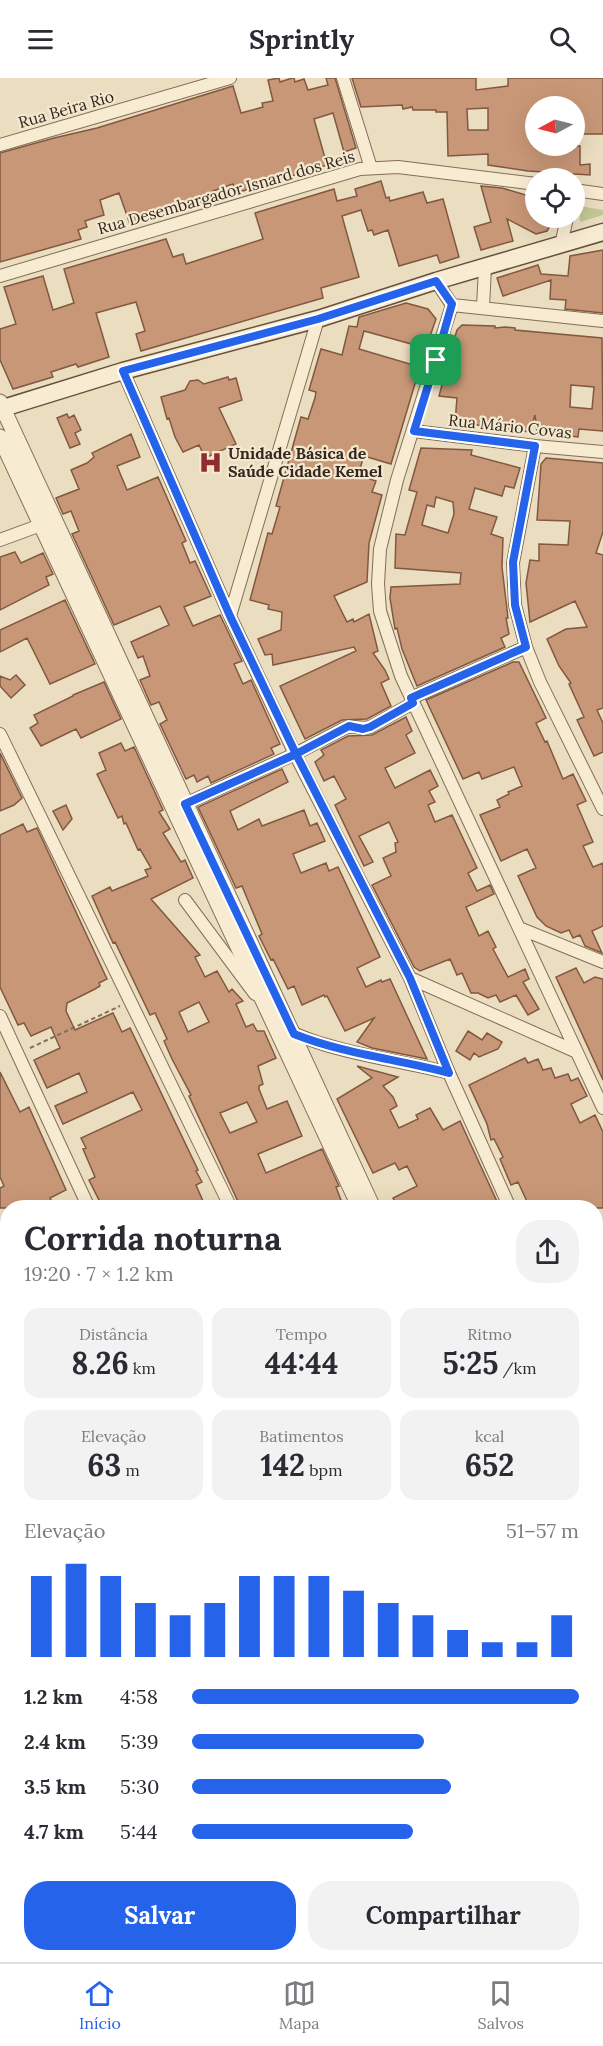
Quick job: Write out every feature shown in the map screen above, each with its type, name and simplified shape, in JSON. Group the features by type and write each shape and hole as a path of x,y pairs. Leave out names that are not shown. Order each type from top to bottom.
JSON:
{"main road":[{"path":"1,406 318,319 436,281 603,232"}],"street":[{"name":"Rua Beira Rio","path":"0,145 209,81 230,78"},
{"path":"343,78 371,168"},
{"name":"Rua Desembargador Isnard dos Reis","path":"0,276 337,174 371,168 398,167 525,183"},
{"path":"585,192 603,194"},
{"path":"561,245 565,228"},
{"path":"483,308 485,267"},
{"path":"436,281 452,304 603,321"},
{"path":"452,304 397,480 380,549 378,584 380,611 386,634 412,700 603,1108"},
{"path":"230,616 318,319"},
{"path":"123,371 230,616 296,754 410,978 449,1073 506,1200"},
{"path":"1,406 49,522 356,1200"},
{"name":"Rua Mário Covas","path":"414,431 603,452"},
{"path":"0,437 49,522 294,1034 368,1200"},
{"path":"535,446 513,562 515,605 526,647 540,682 603,809"},
{"path":"0,540 49,522"},
{"path":"185,804 296,754 349,726 363,729 370,727 412,700 526,647"},
{"path":"0,734 227,1200"},
{"path":"185,900 274,1022 294,1034 355,1054 449,1073"},
{"path":"519,928 603,962"},
{"path":"410,978 577,1052"},
{"path":"0,1016 85,1200"}],"path":[{"path":"17,1053 129,1001"}],"green space":[{"path":"585,207 603,210 603,215 585,220"}],"building":[{"path":"279,78 280,82 292,78 295,82 304,79 308,90 328,85 326,78 335,78 356,148 344,152 333,113 314,119 327,165 236,193 233,184 213,191 216,199 130,224 119,193 100,200 104,215 85,221 87,227 78,230 81,239 0,262 0,153 97,128 233,86 241,113 263,107 262,103 273,101 268,80"},
{"path":"352,78 476,78 476,90 508,86 508,78 603,78 603,134 585,134 585,96 525,96 525,156 580,156 580,165 590,164 590,175 585,175 585,168 525,168 525,171 488,165 488,154 448,156 447,112 413,110 412,107 403,109 402,105 361,107","holes":["488,108 488,130 468,130 467,109"]},
{"path":"381,181 386,198 389,197 390,201 423,192 427,203 443,199 459,257 440,263 437,255 399,266 388,230 374,235 372,230 368,231 361,210 342,216 359,277 321,288 323,298 141,351 136,334 145,331 136,302 96,313 109,357 78,367 76,364 51,372 53,377 13,389 0,360 0,329 16,324 4,287 43,276 53,310 74,303 64,269 166,239 173,257 183,254 186,264 263,239 255,213 334,189 337,201 357,196 355,189"},
{"path":"481,186 502,188 525,195 525,228 549,228 547,231 536,234 507,219 513,241 481,250 474,227 491,222"},
{"path":"603,250 603,313 565,309 566,300 550,299 551,280 503,296 497,278 538,265 541,274 568,276 570,256"},
{"path":"406,303 428,309 436,319 426,348 364,331 359,349 420,367 391,464 364,456 358,475 376,481 372,492 382,495 369,543 367,582 334,596 347,622 353,619 354,622 369,614 378,651 373,653 389,679 381,683 391,706 367,719 342,720 305,739 280,686 356,651 354,647 273,665 272,654 265,655 258,639 281,630 282,612 268,609 269,605 250,600 268,533 272,534 280,507 276,506 301,417 308,419 315,398 316,392 309,390 321,349 342,355 349,326 357,327 359,317"},
{"path":"462,325 495,326 495,328 505,327 515,328 515,330 602,338 603,431 579,429 578,437 537,432 535,415 530,432 455,422 457,398 439,396 448,362 456,363 458,340 454,340 457,330","holes":["571,385 594,387 592,409 570,407"]},
{"path":"228,377 229,380 236,378 242,400 219,408 236,444 205,458 199,445 183,452 169,418 167,419 161,397 185,390 190,381 198,380 204,384"},
{"path":"67,414 69,418 74,415 81,430 75,433 80,444 70,448 57,418"},
{"path":"131,434 140,457 117,466 127,490 158,477 186,541 182,543 190,563 195,561 211,596 184,607 193,626 220,615 242,661 234,664 243,684 251,680 280,744 271,748 274,754 211,783 208,776 197,782 194,775 186,779 160,724 167,720 159,702 151,705 140,680 150,676 143,656 138,658 131,642 169,625 160,606 114,625 72,534 79,531 71,511 63,514 56,498 79,489 71,470 87,463 94,457 92,453"},
{"path":"421,448 472,450 471,455 520,468 514,488 505,486 502,496 475,488 469,509 497,517 491,534 503,538 502,567 509,634 501,638 505,647 417,686 402,649 397,628 395,629 390,598 391,587 460,584 461,573 395,568 396,534 405,535 417,492 409,490","holes":["436,497 453,502 454,514 448,533 422,525 427,505 434,507"]},
{"path":"546,458 603,463 603,532 596,553 603,555 603,708 597,710 603,723 603,752 594,756 577,720 584,717 569,684 571,683 559,666 547,639 566,629 587,627 575,601 530,622 526,583 530,560 539,561 539,544 568,545 570,521 537,520 541,464"},
{"path":"15,552 21,563 43,553 53,574 46,577 49,585 0,610 0,557"},
{"path":"65,600 95,664 50,684 27,638 0,652 0,630"},
{"path":"513,662 519,662 546,718 536,723 545,742 547,741 563,779 573,774 586,801 577,805 593,842 583,846 593,867 603,863 603,926 592,931 602,953 585,946 580,935 573,938 569,930 561,933 546,926 537,917 518,876 536,868 527,849 501,861 480,815 500,807 497,800 522,786 514,767 482,779 479,772 463,779 426,700"},
{"path":"16,675 25,685 11,698 0,686 0,676 10,680"},
{"path":"104,682 121,719 81,738 76,729 41,746 30,728 38,723 34,715"},
{"path":"406,717 412,731 406,735 415,753 385,768 395,788 430,770 438,786 429,791 435,802 428,805 435,822 452,815 477,868 468,873 477,891 490,885 494,894 466,907 479,936 488,931 496,947 493,949 508,977 525,969 529,979 523,982 539,1009 528,1015 516,995 500,1002 496,995 488,998 478,993 471,993 462,973 457,975 450,959 420,971 414,967 372,885 391,876 383,858 396,852 395,843 398,842 389,822 359,836 373,862 364,866 335,805 346,799 334,776 324,781 315,762 324,755 321,750 348,736 372,735"},
{"path":"121,743 125,751 134,747 163,810 159,812 170,829 163,833 181,862 185,860 193,878 151,899 200,955 195,957 205,977 217,971 229,992 232,989 243,1001 236,1004 246,1027 253,1024 257,1031 264,1031 276,1058 258,1066 263,1084 259,1086 259,1089 267,1109 287,1101 302,1136 258,1154 266,1173 322,1149 339,1186 336,1187 341,1200 237,1200 189,1096 191,1095 164,1041 167,1039 155,1013 150,1015 92,896 110,887 112,891 148,876 145,870 151,868 140,849 138,850 122,816 118,818 97,774 106,770 99,753","holes":["199,1002 209,1022 188,1032 179,1012","247,1102 257,1122 230,1133 220,1113"]},
{"path":"0,753 22,798 14,805 0,811"},
{"path":"282,769 288,782 230,811 238,830 259,819 262,826 304,810 310,826 317,823 325,841 293,854 301,873 326,863 329,871 338,867 380,957 357,968 366,987 381,980 382,982 390,979 427,1059 372,1048 357,1042 374,1018 345,1031 327,996 324,995 302,1005 294,986 288,989 259,936 262,934 242,886 236,888 198,807"},
{"path":"66,805 72,819 63,830 53,811"},
{"path":"23,824 27,832 37,828 107,979 99,983 100,986 67,1003 66,1011 75,1030 113,1013 122,1032 130,1028 198,1170 196,1171 202,1182 196,1185 203,1200 99,1200 89,1180 95,1177 83,1149 86,1148 81,1138 142,1110 133,1092 63,1124 55,1106 87,1092 79,1073 47,1088 34,1060 60,1048 51,1027 31,1036 24,1023 18,1025 0,987 0,835"},
{"path":"576,968 584,983 595,977 603,979 603,1080 556,977"},
{"path":"468,1031 482,1040 487,1033 502,1042 498,1049 479,1057 474,1053 470,1060 456,1051"},
{"path":"525,1058 528,1063 538,1059 543,1070 551,1068 555,1078 568,1074 571,1081 578,1078 587,1096 571,1104 580,1123 595,1115 603,1132 603,1200 526,1200 518,1182 511,1185 500,1159 503,1157 494,1139 491,1140 487,1124 469,1085"},
{"path":"357,1066 398,1077 383,1086 393,1097 397,1106 390,1110 399,1128 418,1119 416,1115 430,1108 443,1130 460,1121 496,1200 394,1200 393,1198 417,1186 407,1166 399,1170 395,1163 373,1173 337,1099 372,1078"},
{"path":"0,1072 20,1112 29,1107 66,1190 50,1198 51,1200 0,1200 0,1188 4,1186 0,1177"}],"place":[{"name":"Unidade Básica de Saúde Cidade Kemel","path":"210,462"}],"route":[{"path":"436,360 414,431 535,446 513,562 515,605 526,647 411,698 413,703 366,729 349,726 296,754 410,978 449,1073 355,1054 294,1034 185,804 296,754 230,616 123,371 318,319 436,281 452,304 436,360"}]}
